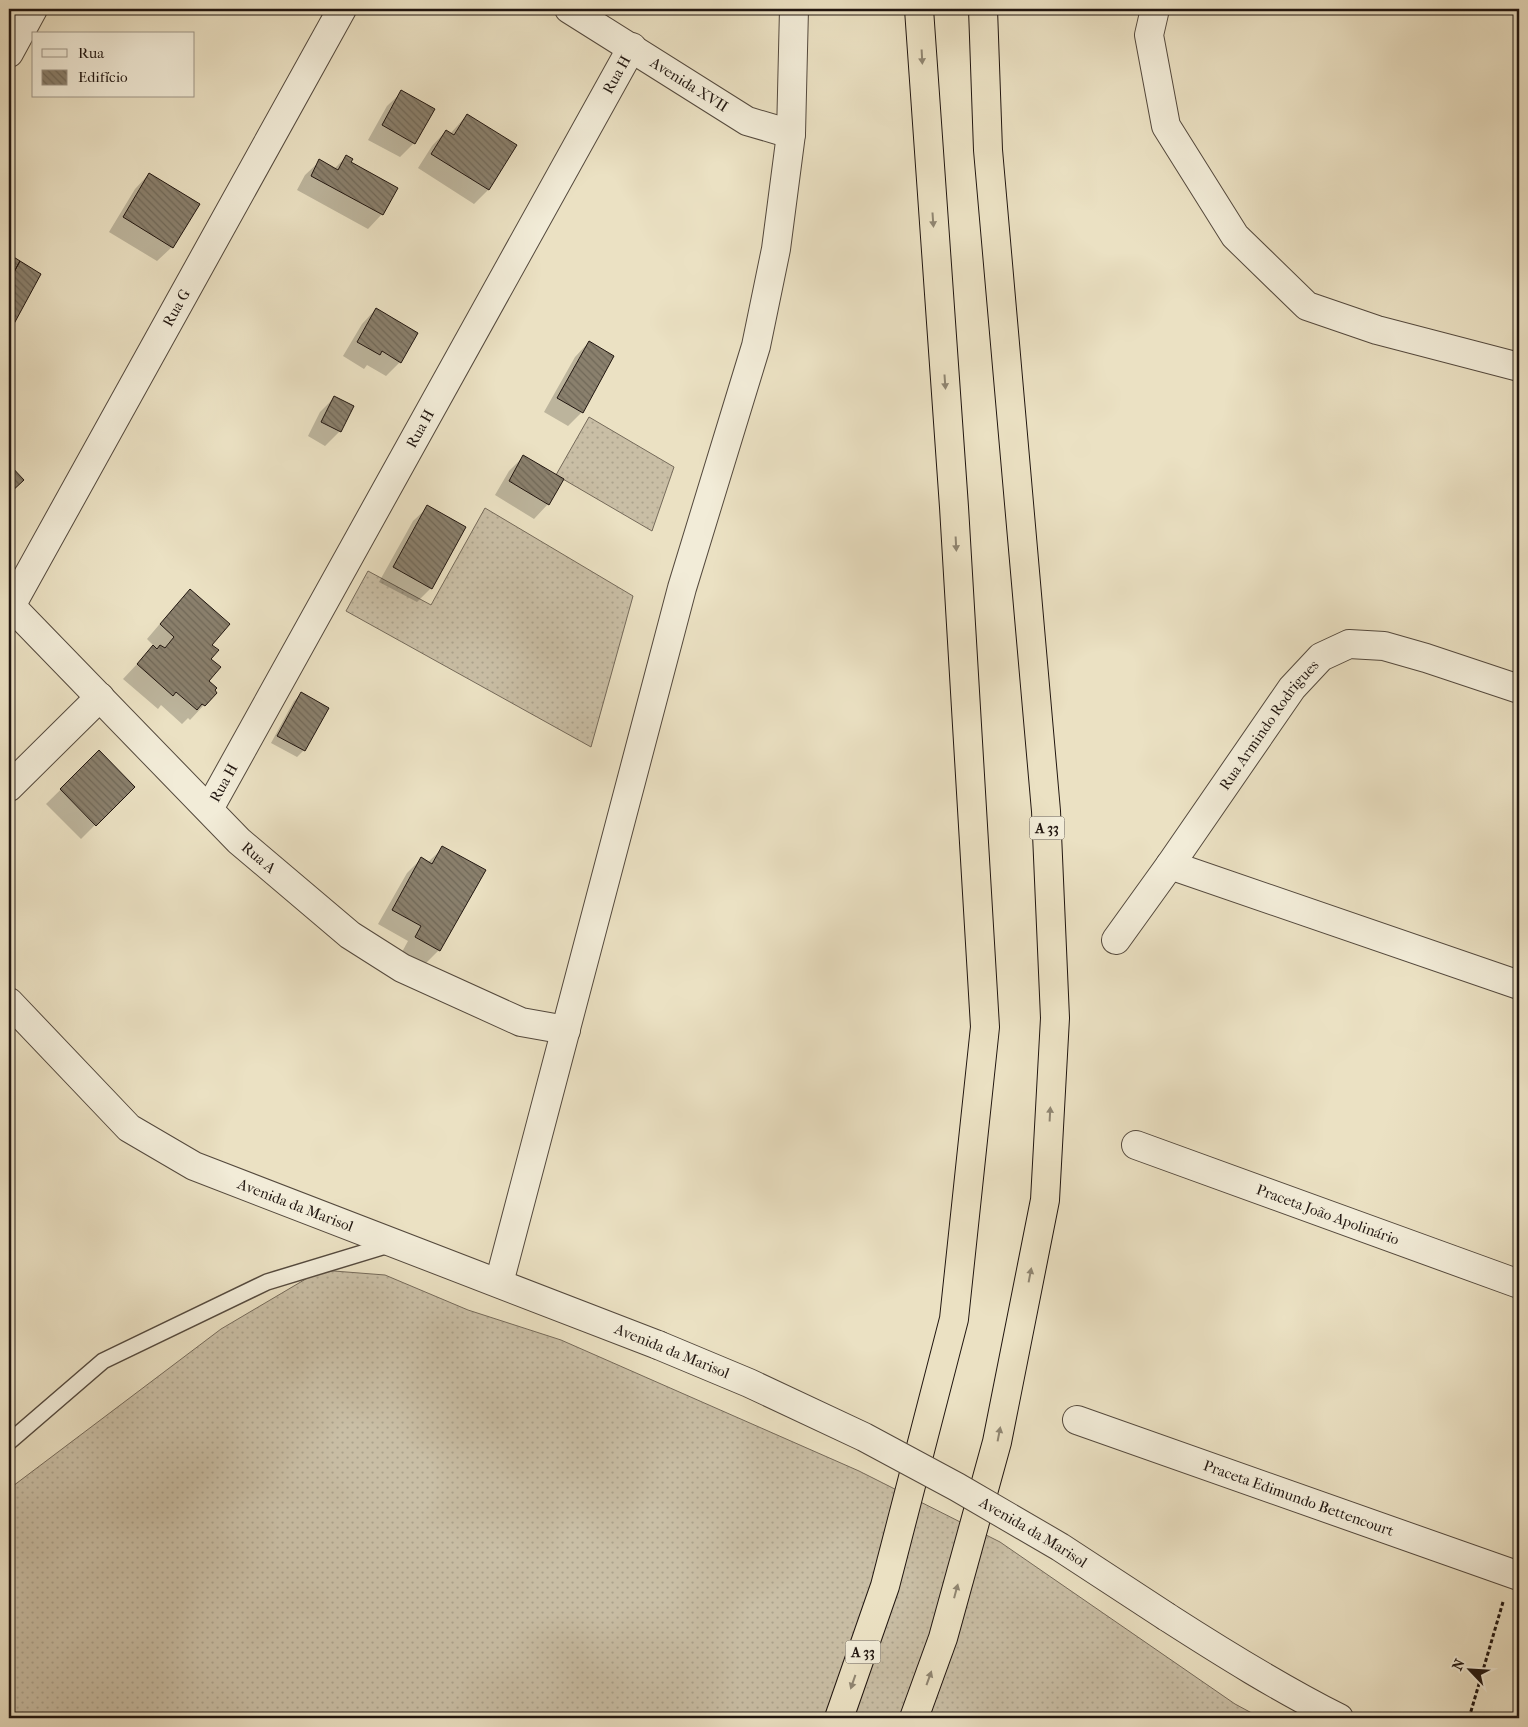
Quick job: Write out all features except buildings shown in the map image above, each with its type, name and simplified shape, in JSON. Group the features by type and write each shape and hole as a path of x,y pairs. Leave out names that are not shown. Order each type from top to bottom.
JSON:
{"highway":[{"name":"A 33","path":"839,1718 885,1586 954,1319 985,1027 954,507 919,9"},
{"name":"A 33","path":"914,1718 943,1638 997,1442 1045,1200 1055,1018 1046,811 988,150 983,9"}],"street":[{"path":"9,53 33,9"},
{"name":"Rua G","path":"10,605 342,9"},
{"name":"Avenida XVII","path":"570,9 747,121 791,134"},
{"path":"499,1283 682,588 756,346 776,249 791,134 794,9"},
{"path":"1155,9 1149,35 1166,126 1235,236 1307,306 1377,330 1519,367"},
{"name":"Rua H","path":"209,809 632,47"},
{"name":"Rua A","path":"10,605 239,841 350,935 402,968 521,1022 566,1030"},
{"name":"Rua Armindo Rodrigues","path":"1116,940 1292,688 1321,657 1349,644 1384,646 1519,689"},
{"path":"9,788 100,697"},
{"path":"1170,865 1519,985"},
{"name":"Avenida da Marisol","path":"9,1002 129,1128 194,1166 658,1344 749,1382 864,1437 1060,1547 1245,1667 1339,1718"},
{"name":"Praceta João Apolinário","path":"1136,1144 1519,1284"},
{"name":"Praceta Edimundo Bettencourt","path":"1077,1420 1516,1575"}],"lane":[{"path":"9,1442 103,1361 267,1282 395,1243"}],"path":[{"path":"1469,1718 1516,1575"}],"shaded area":[{"path":"589,417 674,467 652,531 556,475"},
{"path":"485,508 633,596 591,747 346,611 368,571 431,605"},
{"path":"321,1270 385,1275 468,1310 561,1340 859,1471 1000,1542 1235,1704 1261,1718 9,1718 9,1489 221,1329"}]}
